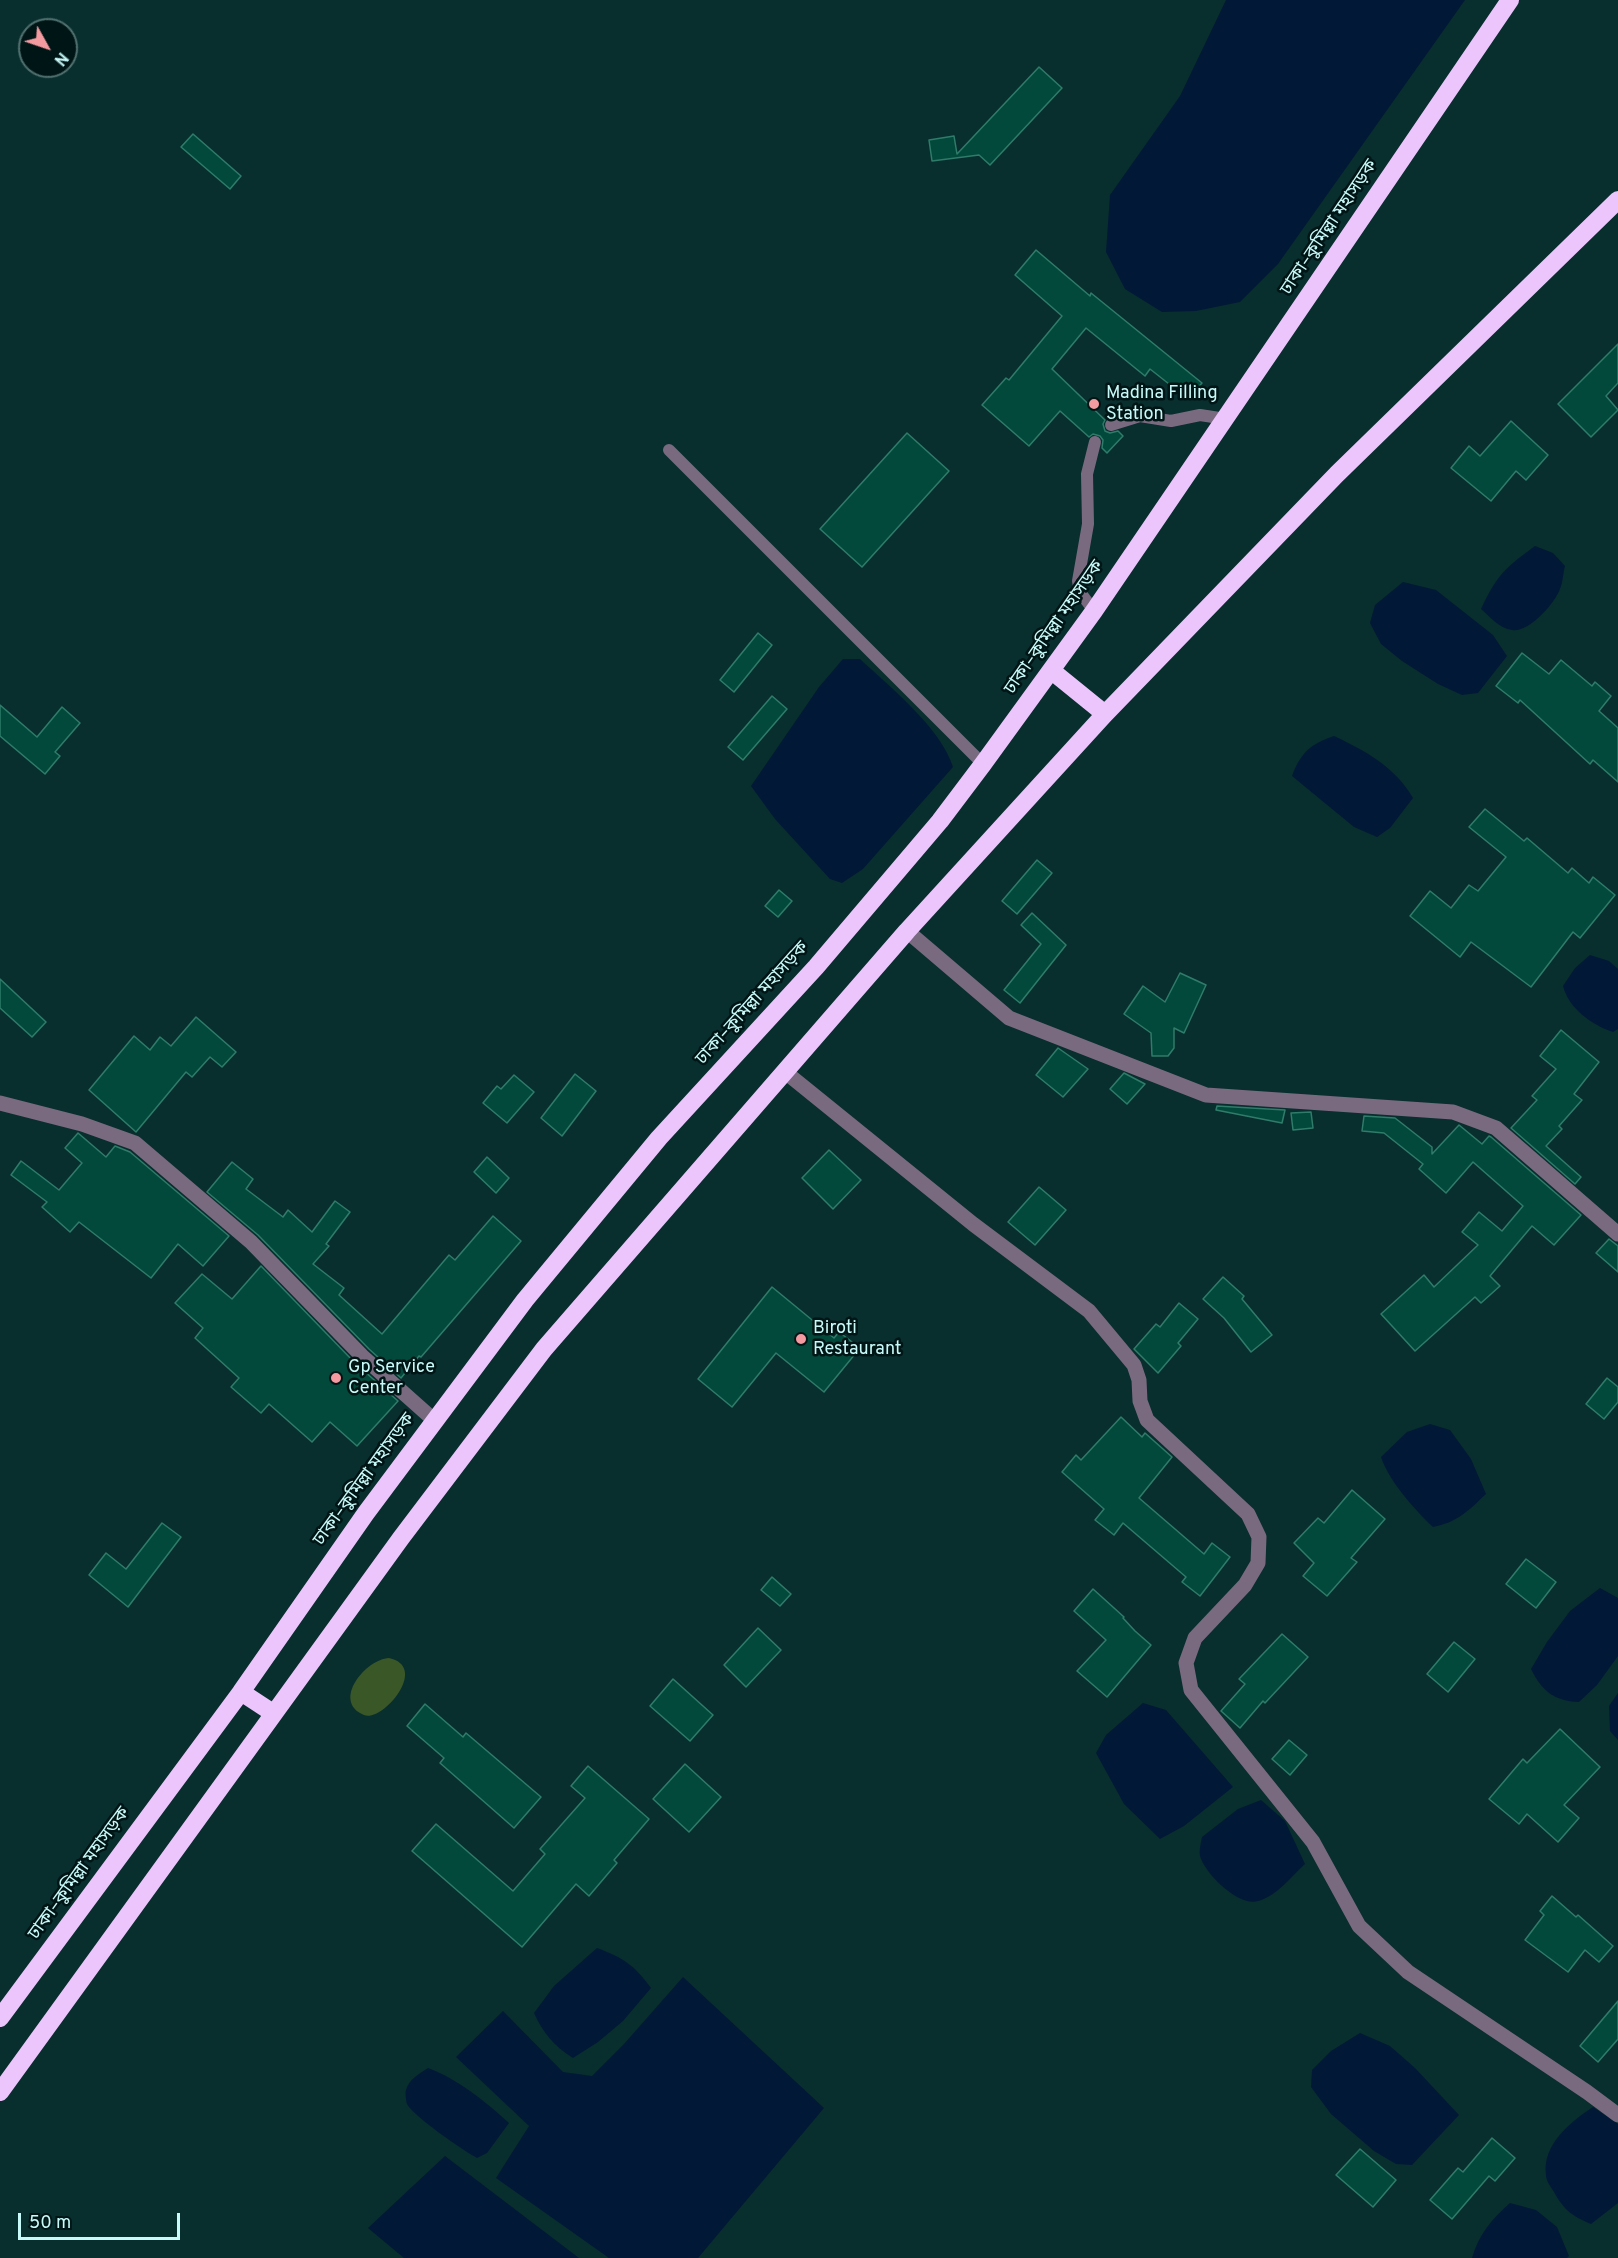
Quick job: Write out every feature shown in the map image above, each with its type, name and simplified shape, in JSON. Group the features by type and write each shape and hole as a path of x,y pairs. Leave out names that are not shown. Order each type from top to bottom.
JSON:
{"highway":[{"name":"ঢাকা–কুমিল্লা মহাসড়ক","path":"0,2018 241,1692 366,1514 525,1300 659,1138 824,958 940,821 983,764 1095,611 1510,0"},
{"path":"0,2092 401,1538 544,1349 907,931 1105,714 1337,474 1618,200"},
{"path":"1052,670 1105,714"},
{"path":"241,1692 273,1713"}],"street":[{"path":"907,931 1009,1018 1206,1095 1453,1112 1496,1128 1618,1234"},
{"path":"784,1071 974,1224 1089,1311 1134,1365 1139,1380 1140,1401 1147,1420 1248,1514 1259,1537 1258,1563 1245,1585 1196,1638 1186,1663 1191,1690 1313,1842 1359,1926 1408,1972 1618,2115"},
{"path":"0,1102 82,1124 135,1143 251,1242 362,1356 435,1420"}],"lane":[{"path":"1111,425 1140,416 1171,421 1200,415 1226,419"},
{"path":"1095,442 1087,474 1088,524 1078,581 1080,592 1095,611"},
{"path":"669,450 983,764"}],"green space":[{"path":"389,1658 400,1663 405,1672 404,1682 391,1703 372,1715 364,1715 355,1709 351,1700 351,1691 355,1682 371,1665"}],"water":[{"path":"1226,0 1465,0 1278,264 1240,302 1196,311 1162,312 1125,289 1106,252 1110,195 1180,96"},
{"path":"1535,546 1553,553 1565,566 1561,586 1553,602 1533,622 1519,630 1508,629 1495,622 1481,609 1503,573"},
{"path":"1403,582 1436,590 1493,635 1507,656 1478,693 1462,695 1438,684 1402,661 1381,644 1370,623 1375,605"},
{"path":"843,659 860,659 899,695 938,738 953,767 863,869 842,883 830,879 775,819 751,786 819,687"},
{"path":"1334,736 1379,761 1398,777 1413,798 1390,828 1377,837 1354,827 1292,776 1299,761 1308,750 1319,742"},
{"path":"1590,955 1609,961 1618,969 1618,1029 1613,1032 1582,1015 1570,1002 1563,986 1575,968"},
{"path":"1430,1424 1450,1430 1471,1459 1486,1494 1456,1519 1433,1527 1396,1485 1381,1457 1407,1432"},
{"path":"1600,1588 1618,1598 1618,1656 1597,1685 1579,1702 1562,1700 1544,1689 1531,1669 1570,1611"},
{"path":"1618,1693 1618,1740 1610,1731 1609,1706"},
{"path":"1143,1703 1166,1710 1233,1787 1184,1826 1160,1839 1124,1804 1096,1753 1106,1735"},
{"path":"1261,1800 1285,1821 1305,1864 1271,1895 1265,1899 1250,1902 1233,1894 1216,1880 1203,1863 1200,1849 1202,1837 1238,1809"},
{"path":"597,1948 628,1963 651,1988 623,2021 598,2042 573,2058 550,2038 534,2013 554,1986"},
{"path":"683,1977 824,2108 698,2258 609,2258 496,2178 529,2126 456,2057 503,2011 563,2072 592,2076 624,2044"},
{"path":"1360,2033 1390,2046 1415,2068 1459,2115 1412,2165 1396,2164 1374,2151 1331,2114 1311,2087 1312,2070 1331,2051"},
{"path":"428,2068 461,2085 509,2123 487,2153 477,2158 428,2125 407,2104 407,2086"},
{"path":"1593,2107 1618,2124 1618,2203 1591,2224 1574,2215 1561,2203 1547,2179 1546,2164 1548,2154 1559,2135"},
{"path":"445,2156 579,2258 404,2258 368,2228"},
{"path":"1510,2203 1536,2210 1557,2227 1569,2256 1567,2258 1472,2258 1487,2227"}],"building":[{"path":"1039,67 1062,88 990,165 979,155 932,161 929,140 954,136 957,154"},
{"path":"193,134 241,176 230,189 181,147"},
{"path":"1036,250 1090,296 1091,293 1202,383 1188,399 1150,369 1145,376 1086,328 1052,369 1105,420 1103,424 1105,431 1110,433 1118,431 1123,436 1107,453 1102,448 1103,440 1100,436 1093,434 1089,437 1060,411 1029,446 982,405 1006,378 1009,380 1062,316 1015,275"},
{"path":"1618,344 1618,383 1606,396 1618,410 1591,437 1558,404"},
{"path":"1511,421 1548,455 1526,480 1516,471 1491,501 1451,468 1469,446 1480,456"},
{"path":"907,433 949,471 862,567 820,529"},
{"path":"758,633 772,645 734,692 720,680"},
{"path":"1522,653 1549,674 1561,660 1592,686 1595,682 1611,696 1599,711 1618,728 1618,782 1593,760 1590,764 1520,700 1518,703 1496,686"},
{"path":"772,696 787,709 743,760 728,747"},
{"path":"0,705 37,737 62,707 80,723 55,752 60,756 45,774 0,736"},
{"path":"1485,809 1524,841 1527,838 1568,873 1572,868 1589,883 1593,877 1615,895 1580,938 1573,932 1531,987 1471,942 1460,957 1410,916 1430,891 1451,908 1469,885 1478,891 1506,857 1469,827"},
{"path":"1037,860 1052,873 1017,914 1002,901"},
{"path":"779,890 792,901 778,917 765,906"},
{"path":"1032,913 1066,945 1020,1003 1004,990 1041,944 1021,925"},
{"path":"1180,973 1206,985 1184,1033 1174,1028 1174,1048 1168,1056 1152,1056 1151,1033 1124,1014 1143,986 1165,1002"},
{"path":"0,979 46,1022 32,1037 0,1008"},
{"path":"196,1017 236,1052 222,1067 210,1057 192,1077 186,1072 136,1132 89,1090 134,1036 150,1050 160,1037 171,1046"},
{"path":"1561,1030 1599,1062 1574,1094 1582,1100 1559,1126 1562,1129 1546,1146 1581,1177 1575,1184 1511,1128 1537,1100 1532,1096 1556,1069 1540,1056"},
{"path":"1058,1048 1088,1069 1063,1097 1036,1075"},
{"path":"1124,1073 1145,1084 1127,1104 1110,1089"},
{"path":"575,1074 596,1091 562,1136 541,1118"},
{"path":"514,1075 534,1092 507,1123 483,1103 497,1086 501,1089"},
{"path":"1217,1106 1285,1110 1282,1123 1216,1110"},
{"path":"1311,1112 1313,1128 1293,1130 1291,1113"},
{"path":"1364,1116 1395,1118 1432,1147 1432,1154 1459,1125 1482,1144 1489,1136 1581,1215 1554,1245 1532,1226 1490,1276 1500,1286 1481,1303 1475,1297 1415,1351 1381,1314 1424,1275 1434,1287 1478,1245 1462,1232 1479,1212 1502,1231 1523,1206 1473,1162 1446,1193 1419,1169 1423,1164 1384,1133 1362,1131"},
{"path":"78,1133 106,1157 115,1146 130,1152 229,1236 203,1266 178,1244 151,1278 79,1222 70,1232 42,1207 47,1202 11,1175 21,1161 59,1190 82,1163 65,1148"},
{"path":"829,1150 861,1180 833,1209 802,1178"},
{"path":"487,1157 509,1178 496,1193 474,1172"},
{"path":"232,1162 253,1179 246,1189 283,1217 288,1210 312,1232 335,1201 350,1212 326,1244 329,1246 313,1264 344,1288 339,1295 382,1334 449,1255 455,1260 493,1216 521,1241 401,1378 369,1349 258,1235 207,1192"},
{"path":"1039,1187 1066,1210 1035,1245 1008,1222"},
{"path":"1609,1239 1618,1246 1618,1272 1596,1253"},
{"path":"261,1266 355,1363 398,1401 357,1446 330,1422 312,1442 269,1404 261,1413 231,1387 239,1378 195,1338 203,1328 175,1303 202,1274 232,1299"},
{"path":"1223,1277 1244,1296 1242,1299 1272,1335 1251,1352 1224,1318 1203,1299"},
{"path":"772,1287 834,1338 839,1332 860,1348 824,1392 776,1353 732,1407 698,1379"},
{"path":"1179,1303 1198,1319 1178,1343 1181,1346 1158,1373 1134,1349 1156,1324 1160,1327"},
{"path":"1607,1378 1618,1387 1618,1402 1604,1419 1586,1404"},
{"path":"1121,1417 1142,1437 1145,1433 1172,1457 1139,1498 1204,1554 1212,1543 1230,1557 1200,1596 1182,1582 1186,1577 1123,1523 1114,1535 1095,1520 1104,1509 1062,1472 1076,1455 1081,1460"},
{"path":"1352,1490 1385,1519 1351,1558 1357,1562 1327,1596 1303,1576 1314,1563 1294,1543 1318,1518 1324,1523"},
{"path":"162,1523 181,1537 128,1607 89,1575 106,1553 126,1569"},
{"path":"1526,1559 1556,1582 1536,1608 1506,1584"},
{"path":"772,1577 791,1594 780,1606 761,1590"},
{"path":"1093,1589 1151,1645 1107,1697 1077,1671 1106,1640 1074,1611"},
{"path":"758,1628 781,1650 746,1687 724,1665"},
{"path":"1282,1634 1308,1657 1265,1703 1263,1701 1240,1728 1221,1711 1245,1684 1239,1679"},
{"path":"1454,1642 1475,1659 1448,1692 1427,1674"},
{"path":"673,1679 713,1715 690,1741 650,1706"},
{"path":"425,1704 463,1737 466,1733 541,1797 514,1828 440,1763 444,1758 407,1726"},
{"path":"1560,1729 1600,1767 1564,1805 1579,1818 1558,1842 1527,1814 1519,1824 1489,1799 1523,1759 1527,1763"},
{"path":"1289,1740 1307,1755 1290,1775 1272,1759"},
{"path":"685,1764 721,1797 689,1832 653,1799"},
{"path":"588,1766 649,1819 614,1860 617,1863 589,1896 576,1884 522,1947 412,1851 436,1824 513,1891 545,1854 540,1849 585,1798 571,1786"},
{"path":"1552,1896 1613,1946 1599,1962 1585,1950 1568,1972 1525,1940 1544,1915 1540,1911"},
{"path":"1618,2001 1618,2039 1598,2062 1580,2046"},
{"path":"1492,2138 1515,2158 1495,2181 1489,2176 1452,2219 1430,2200 1458,2168 1463,2172"},
{"path":"1360,2149 1396,2180 1373,2207 1336,2175"}],"place":[{"name":"Madina Filling Station","path":"1094,404"},
{"name":"Biroti Restaurant","path":"801,1339"},
{"name":"Gp Service Center","path":"336,1378"}]}
